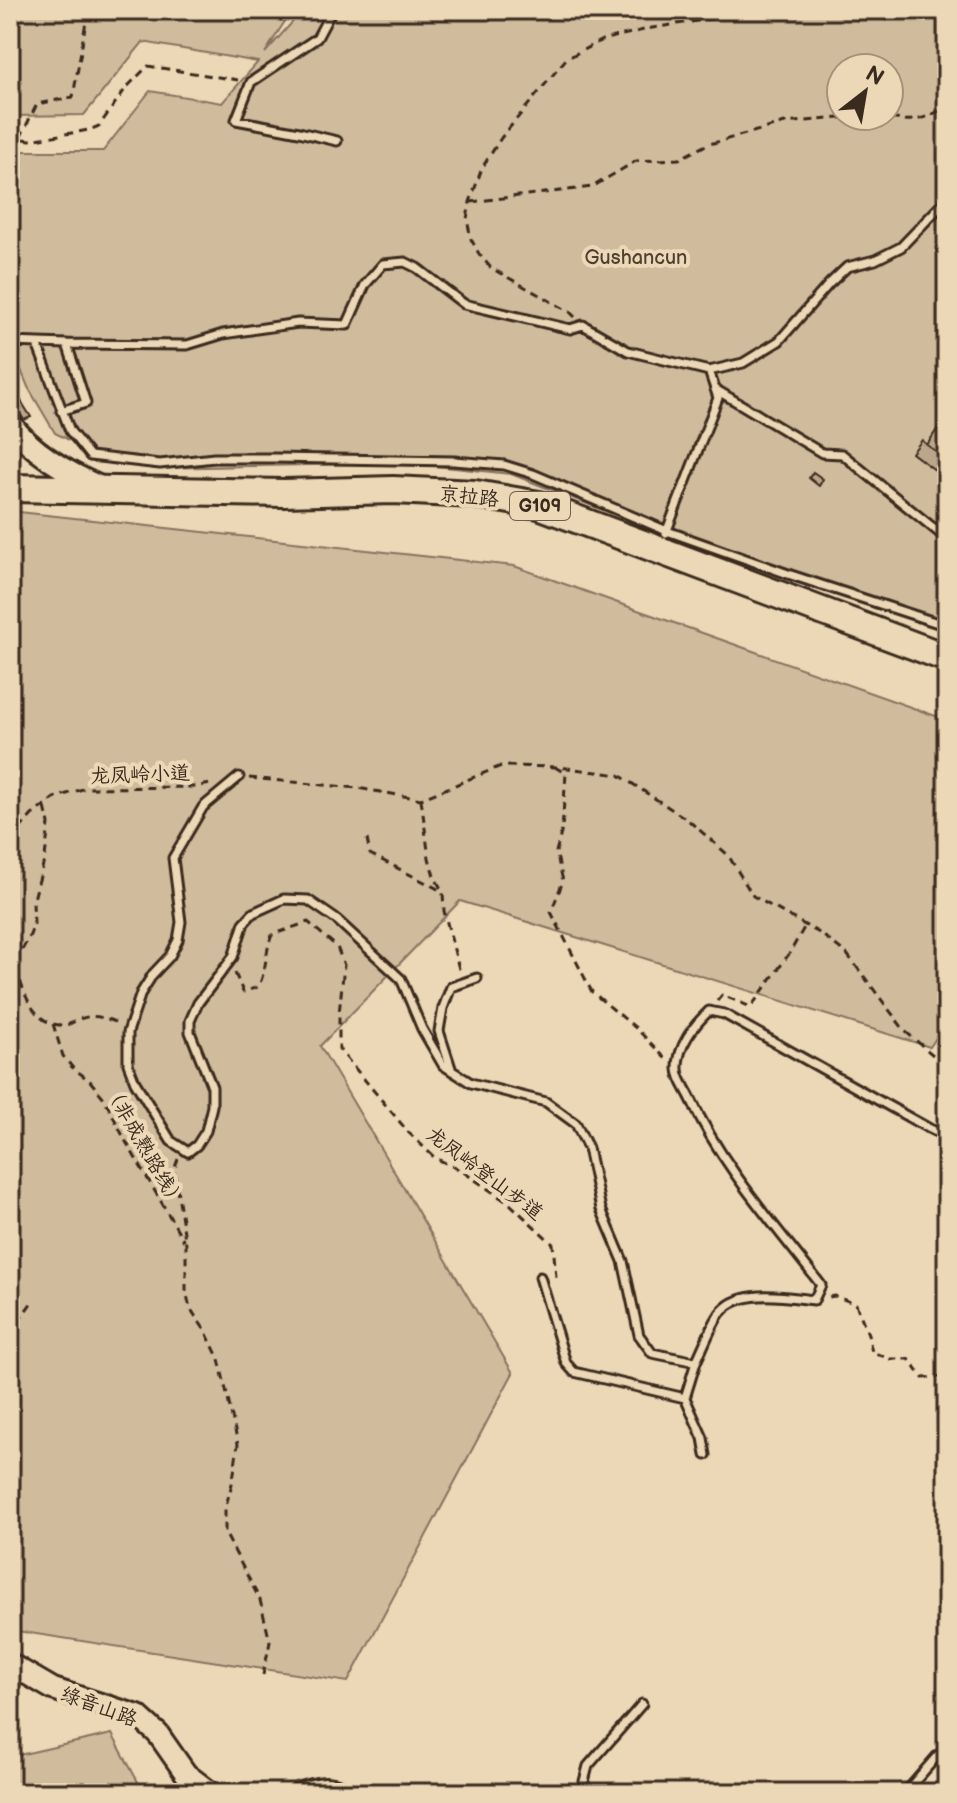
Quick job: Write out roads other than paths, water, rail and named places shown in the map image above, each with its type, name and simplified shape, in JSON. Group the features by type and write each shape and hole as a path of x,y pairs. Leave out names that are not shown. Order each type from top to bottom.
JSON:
{"highway":[{"name":"京拉路","path":"10,488 284,493 393,490 475,494 539,505 663,541 947,658"}],"street":[{"path":"10,423 35,449 59,467 107,490"},
{"name":"绿音山路","path":"10,1664 53,1689 138,1716 158,1734 186,1774 211,1793"},
{"path":"301,1793 320,1787 344,1793"}],"lane":[{"path":"332,10 317,38 251,82 236,120 337,141"},
{"path":"10,342 187,345 223,334 298,323 347,325 365,285 383,264 405,262 464,304 570,329 583,325 628,351 709,371 743,363 779,341 847,267 875,260 901,247 947,199"},
{"path":"37,344 70,431 90,456 160,464 214,458 274,458 454,461 504,465 533,474 663,541 791,575 947,626"},
{"path":"61,411 86,403 67,344"},
{"path":"663,541 718,398 709,371"},
{"path":"715,389 822,453 842,454 947,539"},
{"path":"239,777 203,807 173,858 181,922 178,940 170,956 141,993 128,1032 128,1064 135,1082 171,1141 188,1152 197,1145 206,1131 212,1106 212,1087 190,1032 190,1021 198,1003 233,957 244,923 253,913 284,899 308,900 337,920 401,979 422,1029 443,1065 471,1083 546,1102 576,1124 588,1148 601,1209 623,1261 639,1335 652,1353 696,1362"},
{"path":"452,1071 439,1031 443,1008 451,987 477,978"},
{"path":"706,1455 703,1438 685,1398 696,1362 722,1310 739,1299 767,1295 814,1300 821,1285 734,1175 677,1071 683,1045 696,1023 709,1011 724,1014 947,1137"},
{"path":"540,1277 566,1363 574,1372 685,1398"},
{"path":"581,1793 588,1766 642,1704"},
{"path":"905,1793 938,1755 947,1750"}],"park label":[{"name":"Gushancun","path":"636,257"}]}
